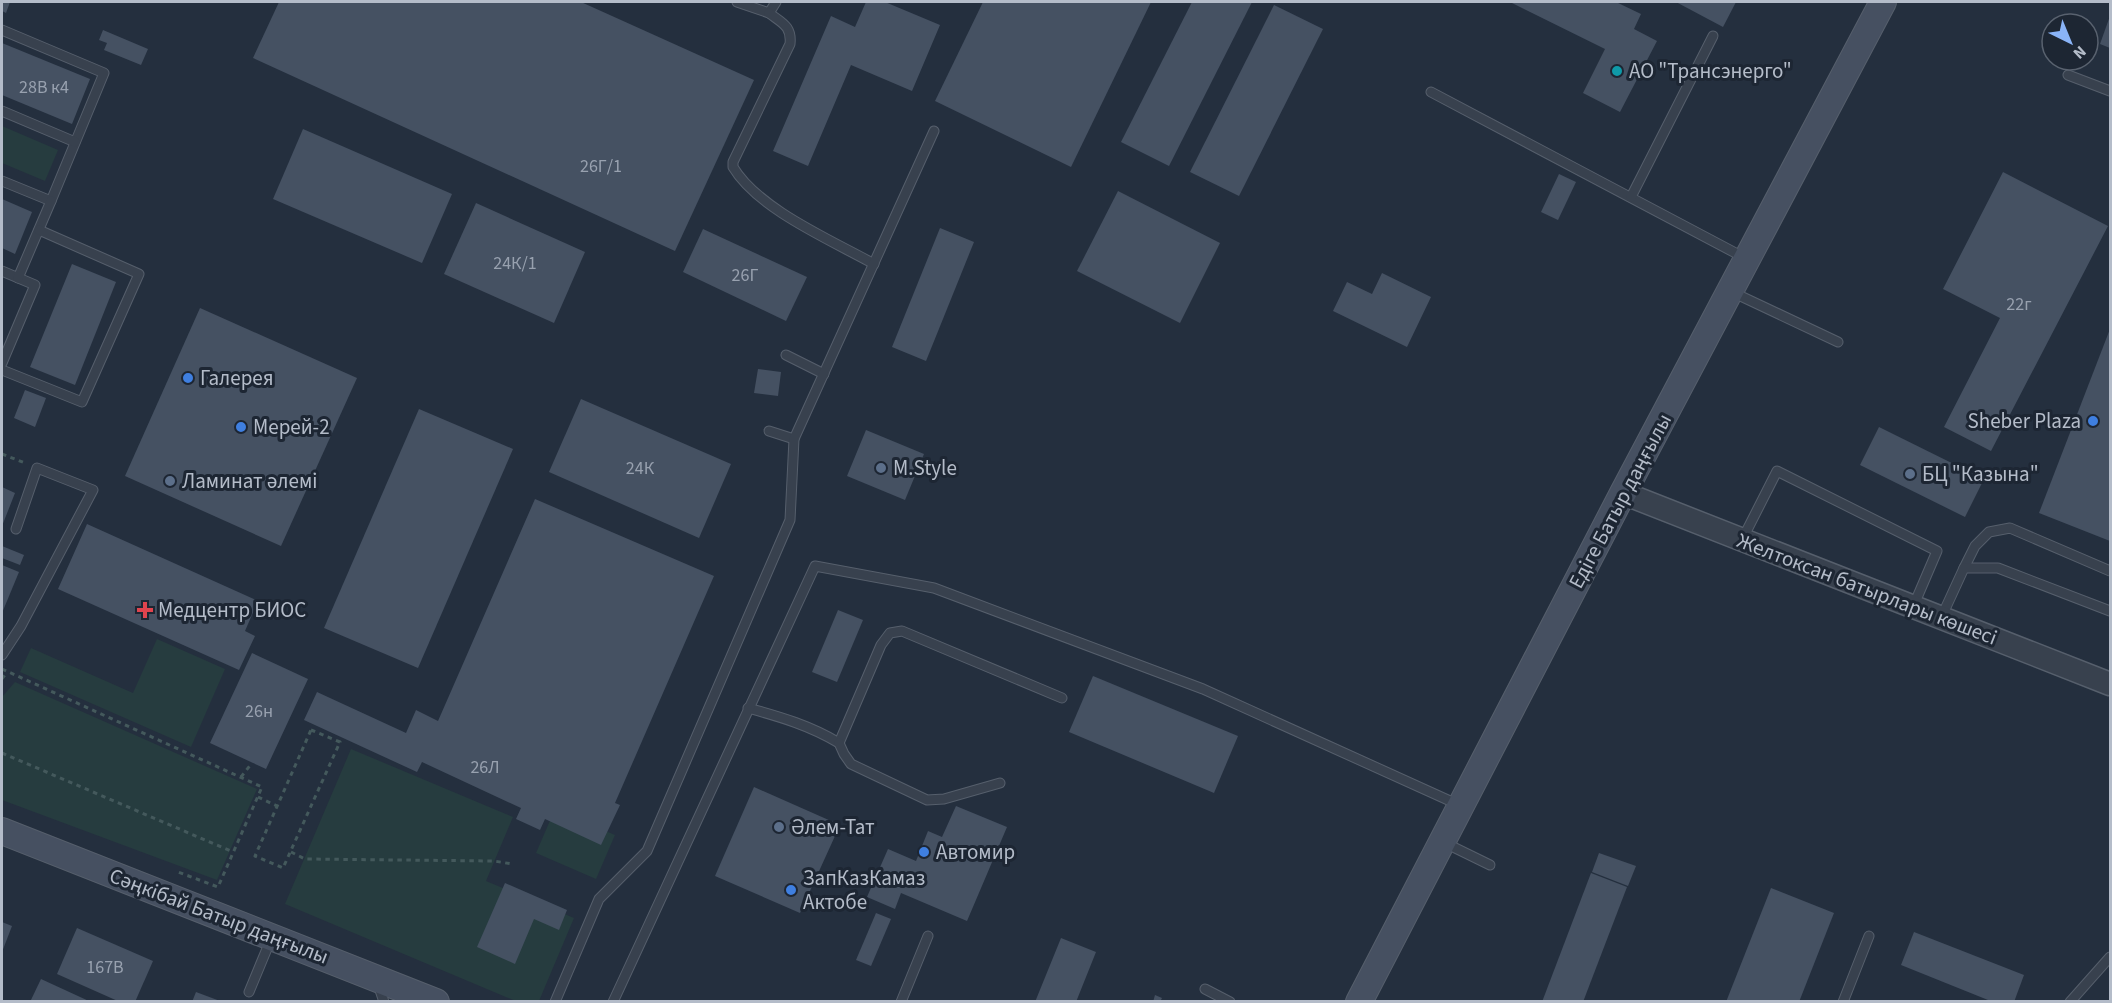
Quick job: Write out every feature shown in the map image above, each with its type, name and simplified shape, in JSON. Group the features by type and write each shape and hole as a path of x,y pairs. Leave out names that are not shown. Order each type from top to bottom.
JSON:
{"main road":[{"name":"Едіге Батыр даңғылы","path":"1359,1002 1623,492 1883,2"},
{"name":"Сәңкібай Батыр даңғылы","path":"2,831 272,937 380,990 436,1002"}],"street":[{"name":"Желтоксан батырлары көшесі","path":"1623,492 1742,541 2110,684"}],"lane":[{"path":"737,2 769,13 788,28 791,34 790,44 733,162 733,167 749,186 780,212 873,264"},
{"path":"769,13 776,2"},
{"path":"2,30 104,73 18,278"},
{"path":"1631,197 1713,36"},
{"path":"2068,75 2110,91"},
{"path":"1431,92 1747,259"},
{"path":"2,111 75,142"},
{"path":"555,1002 599,899 647,851 790,520 794,440 934,131"},
{"path":"2,181 51,201"},
{"path":"2,370 82,402 139,274 39,230"},
{"path":"2,271 35,285 6,341 2,363"},
{"path":"1730,291 1838,342"},
{"path":"786,355 824,374"},
{"path":"769,431 794,440"},
{"path":"2,654 21,626 93,490 37,468 16,529"},
{"path":"1742,541 1777,471 1937,551 1913,607"},
{"path":"1941,618 1975,546 1989,532 2010,528 2110,571"},
{"path":"613,1002 815,566 934,588 1203,689 1461,806"},
{"path":"1964,568 1998,568 2110,611"},
{"path":"839,743 881,645 890,633 902,631 1062,698"},
{"path":"748,708 818,730 839,743 851,764 927,800 944,799 1000,783"},
{"path":"1442,842 1490,866"},
{"path":"901,1002 928,936"},
{"path":"1843,1002 1869,936"},
{"path":"249,992 272,937"},
{"path":"2070,1002 2110,957"},
{"path":"1205,989 1230,1002"}],"path":[{"path":"2,453 37,468"},
{"path":"2,669 262,787 218,887 178,872"},
{"path":"2,679 7,672"},
{"path":"311,730 340,742 283,868 255,856 277,806 311,730"},
{"path":"2,753 234,852"},
{"path":"241,777 252,763"},
{"path":"258,797 277,806"},
{"path":"290,852 305,859 494,861 512,864"}],"green space":[{"path":"2,126 58,150 45,181 2,163"},
{"path":"157,639 225,669 191,747 20,672 31,648 133,693"},
{"path":"15,682 257,789 217,880 2,800 2,697"},
{"path":"351,749 513,817 486,881 574,918 539,1001 518,1002 285,904"},
{"path":"555,809 615,835 596,879 536,853"}],"building":[{"path":"2,2 10,2 6,13 2,11"},
{"path":"279,2 581,2 754,80 675,251 253,58"},
{"path":"866,2 885,2 940,25 912,91 851,65 808,166 773,151 831,16 855,27"},
{"path":"983,2 1151,2 1071,167 935,101"},
{"path":"1192,2 1252,2 1169,166 1121,142"},
{"name":"АО \"Трансэнерго\"","path":"1510,2 1616,2 1641,14 1634,29 1657,41 1620,112 1583,93 1605,49"},
{"path":"1676,2 1736,2 1723,27"},
{"path":"1274,5 1323,29 1239,196 1190,172"},
{"path":"2110,16 2110,48 2100,44"},
{"path":"103,30 148,49 141,65 104,50 107,43 99,40"},
{"path":"2,43 90,79 72,124 2,95"},
{"path":"303,129 452,194 422,263 273,199"},
{"path":"2003,172 2108,226 1991,451 1944,427 2000,318 1943,289"},
{"path":"1559,174 1576,182 1558,220 1541,212"},
{"path":"1118,191 1220,243 1180,323 1077,271"},
{"path":"2,199 32,212 15,254 2,248"},
{"path":"476,203 585,252 554,323 444,274"},
{"path":"940,228 974,242 926,361 892,347"},
{"path":"703,229 807,277 786,321 683,272"},
{"path":"72,264 116,282 75,385 30,367"},
{"path":"1382,273 1431,297 1407,347 1333,311 1347,282 1372,294"},
{"name":"Мерей-2","path":"200,308 357,378 281,546 125,476"},
{"name":"Sheber Plaza","path":"2110,329 2110,541 2039,513"},
{"path":"758,369 781,372 778,396 754,393"},
{"path":"25,390 46,398 35,427 14,418"},
{"path":"581,399 731,464 699,538 549,472"},
{"path":"419,409 513,449 418,668 324,628"},
{"path":"1879,427 1984,479 1965,517 1860,465"},
{"path":"866,430 924,454 905,500 847,476"},
{"path":"2,487 15,493 2,526"},
{"path":"535,499 714,576 615,803 620,805 601,845 545,819 540,830 516,819 521,808 422,762 417,772 304,720 317,692 406,733 416,710 438,721"},
{"path":"87,524 258,601 245,631 255,636 239,670 58,589"},
{"path":"2,546 24,555 20,565 2,558"},
{"path":"2,565 19,572 2,613"},
{"path":"838,610 863,620 837,682 812,672"},
{"path":"252,653 308,679 266,769 210,743"},
{"path":"1093,676 1238,736 1214,793 1069,732"},
{"path":"754,787 840,825 800,913 715,876"},
{"path":"956,806 1007,827 967,921 901,893 895,909 867,897 888,849 916,861 928,831 942,837"},
{"path":"1599,853 1636,866 1628,886 1592,872"},
{"path":"1591,873 1627,887 1583,1002 1542,1002"},
{"path":"505,883 567,910 559,930 534,919 515,964 477,947"},
{"path":"1771,888 1834,913 1799,1002 1726,1002"},
{"path":"876,913 891,919 871,966 856,960"},
{"path":"2,922 12,926 2,952"},
{"path":"77,928 153,961 135,1002 120,1002 57,974"},
{"path":"1914,932 2024,975 2014,1002 1993,1002 1901,965"},
{"path":"1061,938 1096,952 1076,1002 1035,1002"},
{"path":"41,979 91,1002 30,1002"},
{"path":"196,992 220,1001 220,1002 192,1002"},
{"path":"1155,995 1162,998 1160,1002 1153,1002"}],"place":[{"name":"АО \"Трансэнерго\"","path":"1617,71"},
{"name":"Галерея","path":"188,378"},
{"name":"Sheber Plaza","path":"2093,421"},
{"name":"Мерей-2","path":"241,427"},
{"name":"M.Style","path":"881,468"},
{"name":"БЦ \"Казына\"","path":"1910,474"},
{"name":"Ламинат әлемі","path":"170,481"},
{"name":"Медцентр БИОС","path":"145,610"},
{"name":"Әлем-Тат","path":"779,827"},
{"name":"Автомир","path":"924,852"},
{"name":"ЗапКазКамаз Актобе","path":"791,890"}]}
